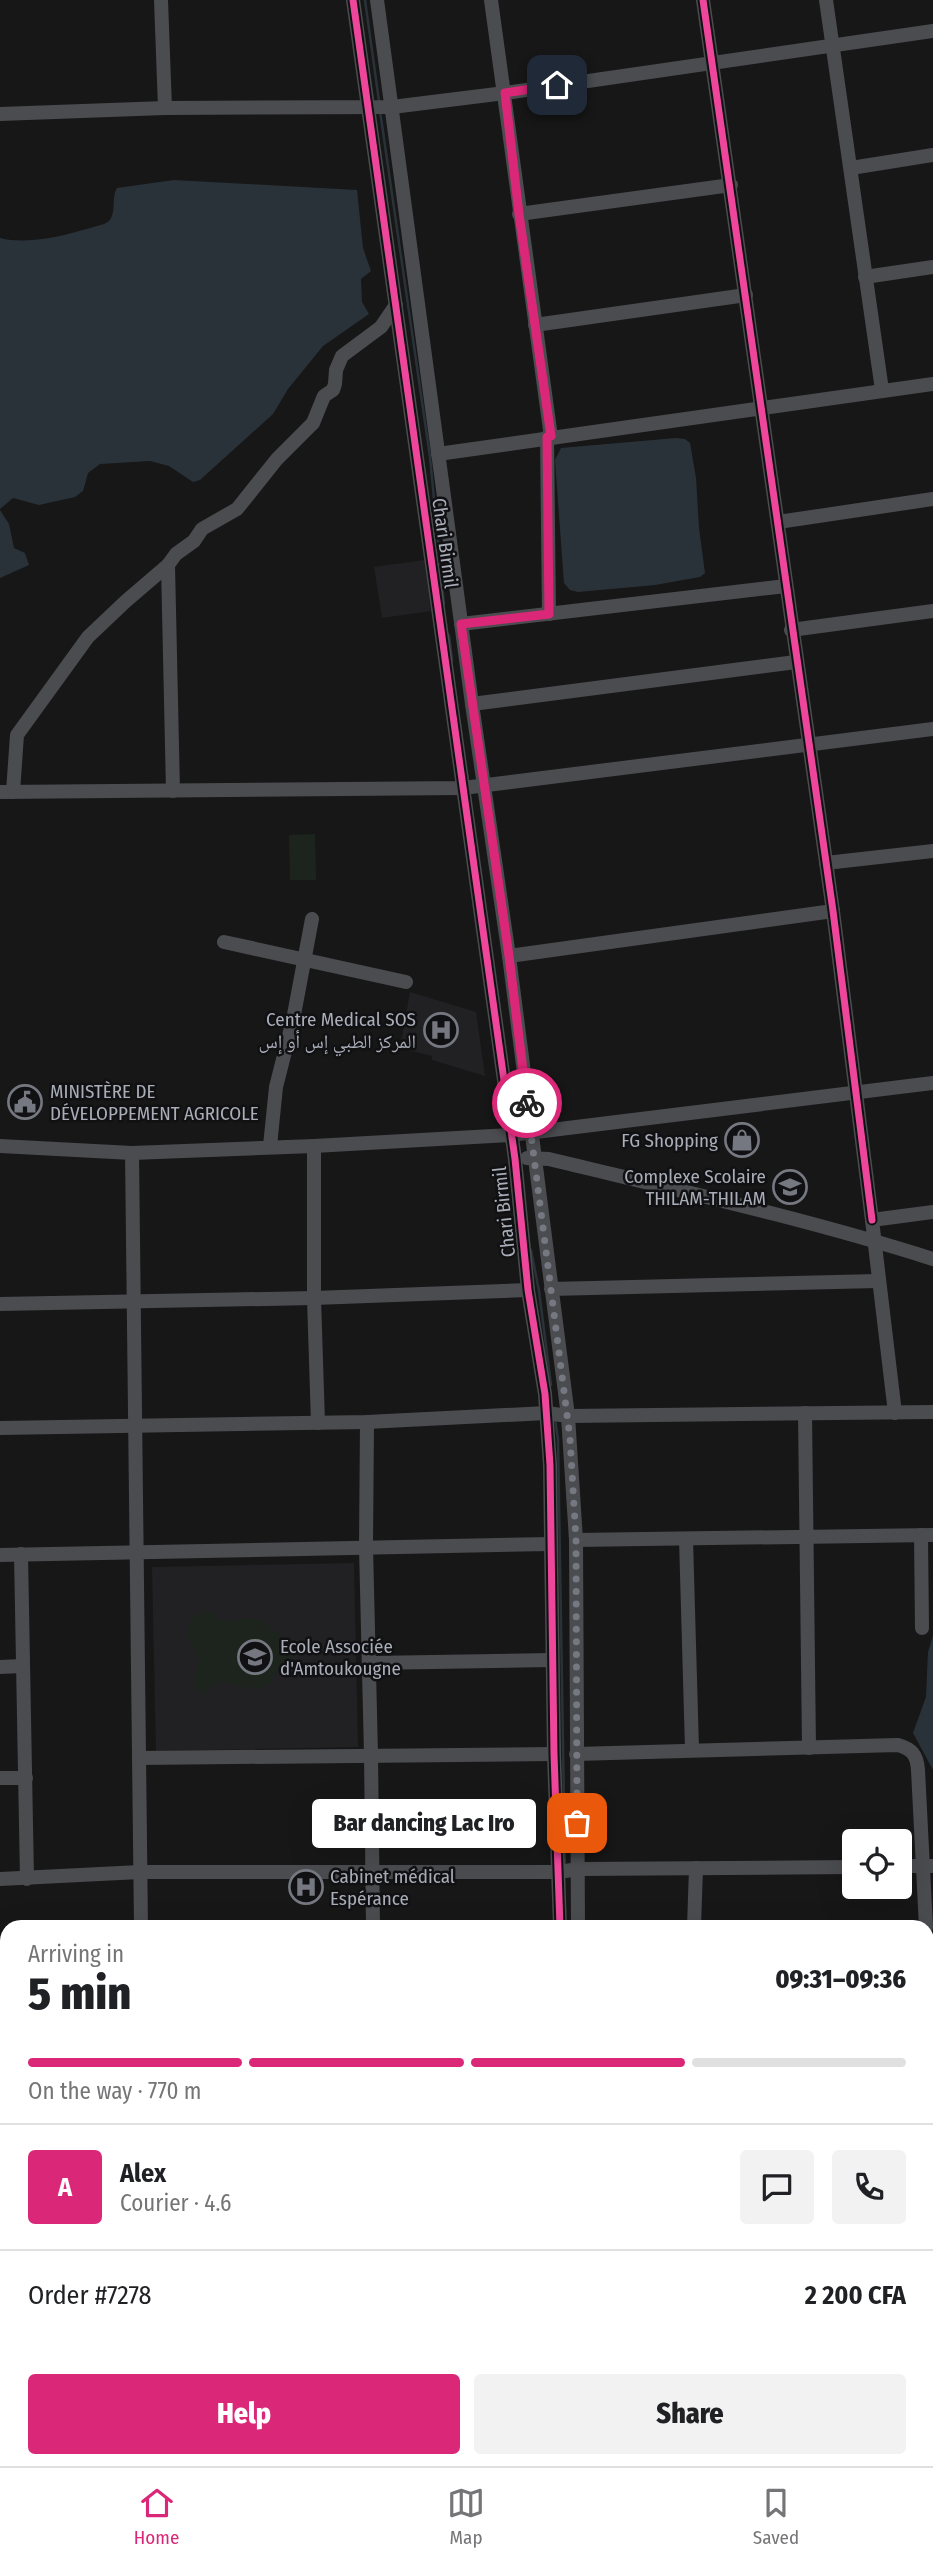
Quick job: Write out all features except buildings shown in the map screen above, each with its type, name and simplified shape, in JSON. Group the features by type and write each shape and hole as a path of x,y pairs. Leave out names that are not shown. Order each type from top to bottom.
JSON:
{"street":[{"path":"161,0 165,108"},
{"name":"Chari Birmil","path":"353,0 380,108 438,454 472,704 474,787 528,1290 547,1413 560,1920"},
{"name":"Chari Birmil","path":"377,0 380,108 396,305 474,787 509,956 568,1416 576,1540 578,1920"},
{"path":"491,0 549,437 549,614"},
{"path":"703,0 833,911 895,1413"},
{"path":"826,0 882,390"},
{"path":"0,114 165,108 380,108 505,93 933,31"},
{"path":"851,168 933,155"},
{"path":"519,214 731,185"},
{"path":"865,277 933,267"},
{"path":"535,325 746,295"},
{"path":"396,305 382,327 342,356 336,370 333,390 324,396 313,423 277,459 237,509 202,529 194,541 176,554 168,565 88,637 17,735 6,792 474,787 933,730"},
{"path":"438,454 933,384"},
{"path":"778,522 933,499"},
{"path":"168,565 173,791"},
{"path":"461,624 786,586"},
{"path":"791,630 933,611"},
{"path":"472,704 796,662"},
{"path":"826,863 933,851"},
{"path":"509,956 833,911"},
{"path":"270,1146 276,1087 312,919"},
{"path":"223,942 406,982"},
{"path":"0,1146 132,1153 511,1135 933,1083"},
{"path":"314,1146 314,1298 318,1423"},
{"path":"132,1153 141,1920"},
{"path":"515,1159 534,1157 873,1240 933,1259"},
{"path":"872,1220 933,1212"},
{"path":"551,1289 878,1281"},
{"path":"0,1304 314,1298 528,1290"},
{"path":"0,1428 367,1422 547,1413 568,1416 933,1412"},
{"path":"805,1413 809,1748"},
{"path":"367,1422 366,1548 373,1920"},
{"path":"576,1540 927,1535 922,1628"},
{"path":"686,1539 692,1749"},
{"path":"0,1555 550,1544"},
{"path":"21,1554 27,1879"},
{"path":"370,1663 552,1660"},
{"path":"0,1667 23,1666"},
{"path":"576,1754 898,1745 909,1748 917,1758 928,1866 926,1920"},
{"path":"139,1758 554,1754"},
{"path":"0,1778 26,1778"},
{"path":"0,1879 140,1872 559,1872 578,1869 842,1867"},
{"path":"694,1920 696,1868"}],"shaded area":[{"path":"174,180 357,190 363,248 371,271 361,279 362,302 369,314 323,346 288,389 273,414 200,480 193,482 169,466 150,461 100,464 88,473 83,491 75,497 39,505 13,498 0,509 0,238 39,239 104,224 113,213 117,188"},
{"path":"676,438 690,443 705,573 700,577 655,585 578,592 570,590 564,583 555,460 561,448"},
{"path":"0,510 9,524 14,548 25,553 29,565 0,578"},
{"path":"424,560 431,611 382,618 374,567"},
{"path":"315,834 316,880 290,880 289,835"},
{"name":"Centre Medical SOS المركز الطبي إس أو إس","path":"410,992 476,1012 485,1076 432,1060 432,1056 400,1048"},
{"name":"Ecole Associée d'Amtoukougne","path":"354,1563 358,1747 156,1751 152,1567"},
{"path":"209,1611 220,1620 226,1621 258,1618 292,1644 293,1652 289,1662 276,1671 266,1687 254,1689 219,1681 214,1688 203,1693 194,1689 193,1680 200,1659 187,1634 194,1615"},
{"path":"933,1636 933,1770 913,1733 926,1697 928,1652"}],"waterway":[{"path":"365,0 379,101"},
{"path":"380,111 430,457 444,604"},
{"path":"449,635 452,660"},
{"path":"531,1250 551,1385"},
{"path":"555,1419 558,1439 565,1867"}],"cycle path":[{"path":"353,0 515,1159 528,1290 545,1394 550,1465 554,1754 560,1920"},
{"path":"703,0 833,911 872,1220"}],"way so far":[{"path":"527,1103 570,1438 576,1540 577,1823"}],"place":[{"name":"Centre Medical SOS المركز الطبي إس أو إس","path":"441,1030"},
{"name":"MINISTÈRE DE DÉVELOPPEMENT AGRICOLE","path":"25,1102"},
{"name":"FG Shopping","path":"742,1140"},
{"name":"Complexe Scolaire THILAM-THILAM","path":"790,1187"},
{"name":"Ecole Associée d'Amtoukougne","path":"255,1657"},
{"name":"Bar dancing Lac Iro","path":"577,1823"},
{"name":"Cabinet médical Espérance","path":"306,1887"}],"route":[{"path":"527,1103 509,956 461,624 549,614 547,437 551,436 519,214 505,93 557,85"}]}
